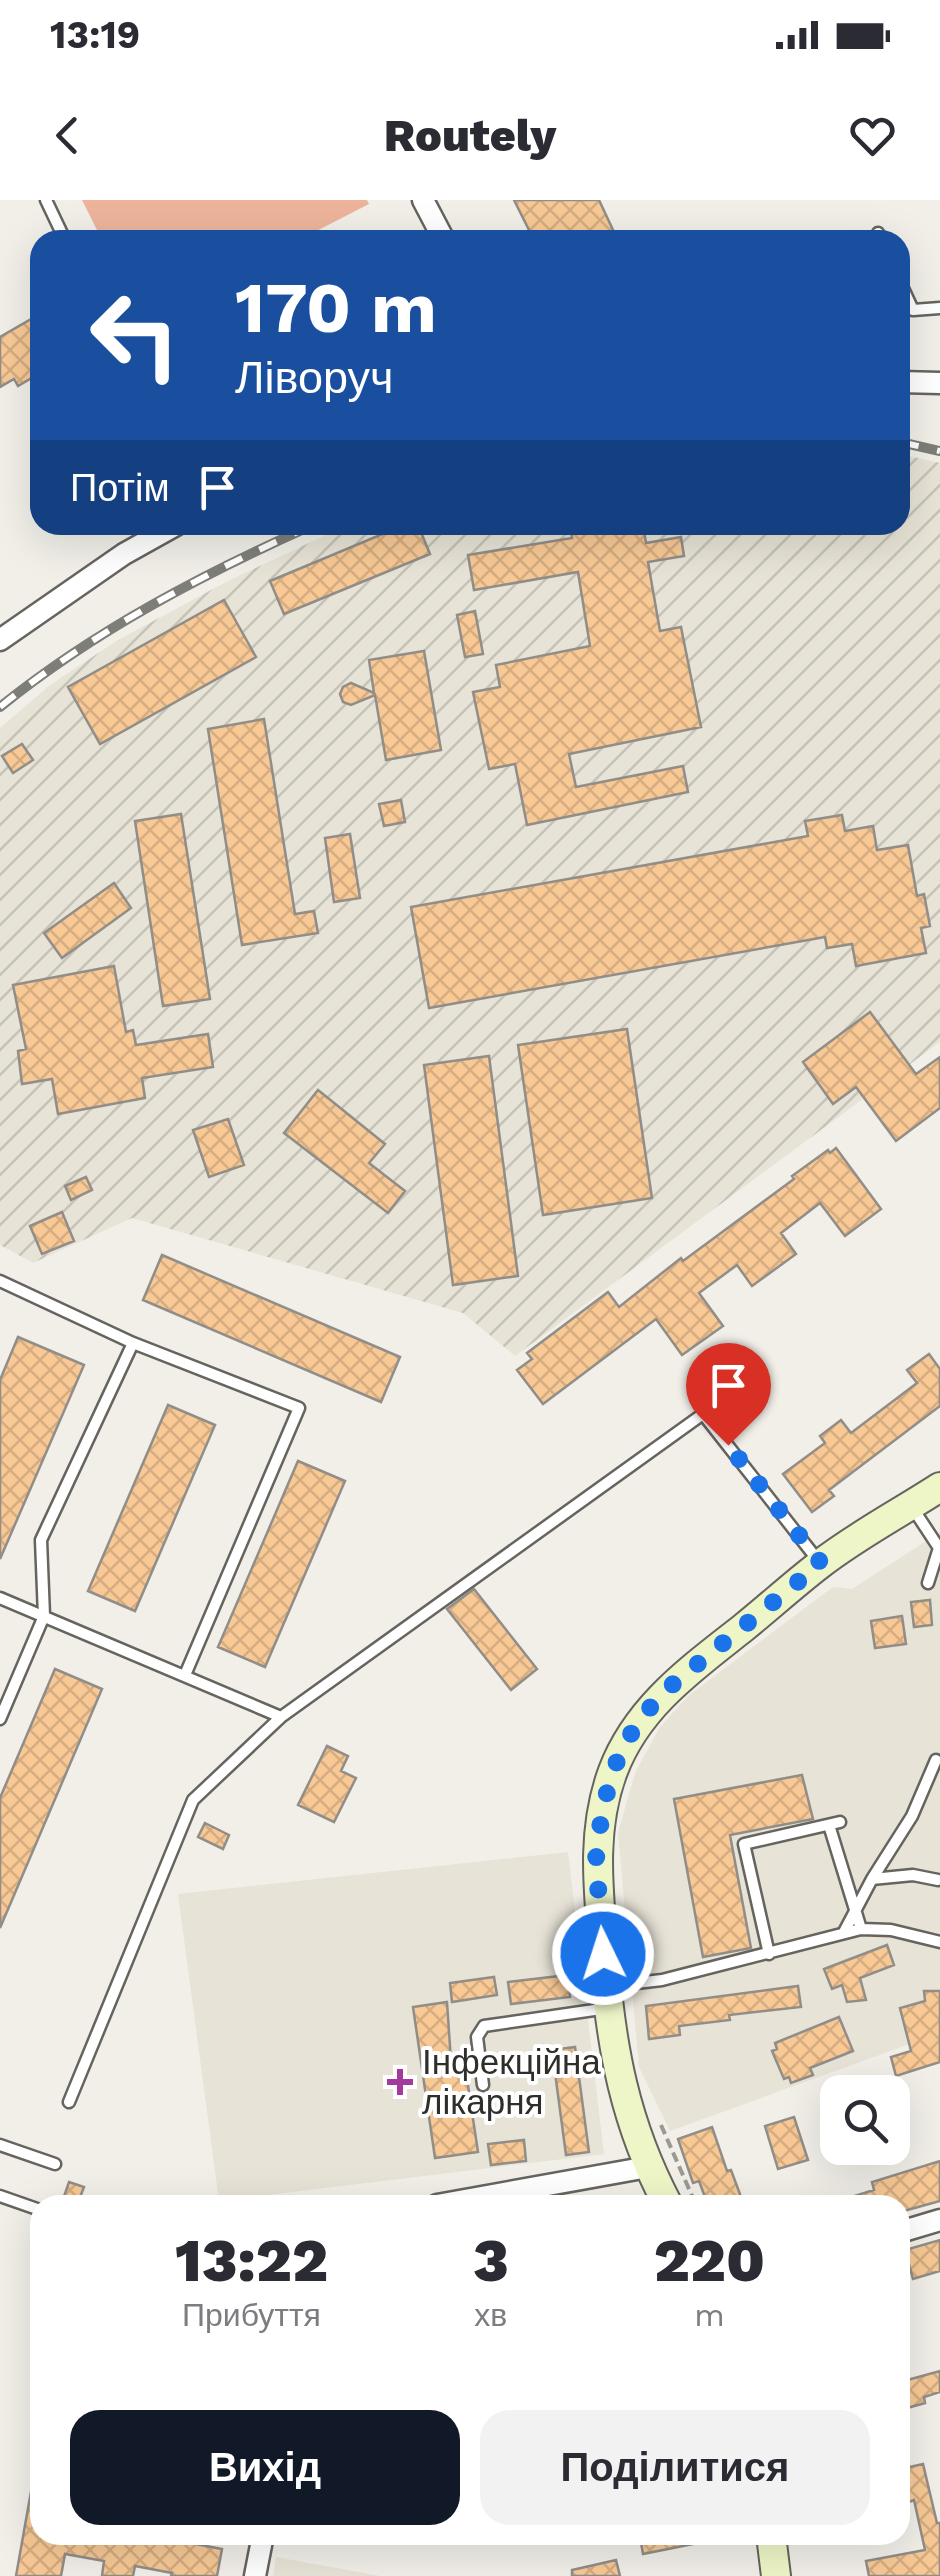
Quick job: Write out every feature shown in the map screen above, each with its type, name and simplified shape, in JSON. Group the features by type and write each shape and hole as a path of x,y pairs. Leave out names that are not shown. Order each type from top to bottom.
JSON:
{"main road":[{"path":"663,2195 648,2167 617,2073 607,1997 596,1859 612,1773 644,1714 673,1684 821,1563 940,1488"},
{"path":"772,2545 776,2576"}],"street":[{"path":"423,200 439,230"},
{"path":"910,382 940,383"},
{"path":"0,640 124,554 158,535"},
{"path":"494,2195 648,2167"},
{"path":"910,2229 940,2220"},
{"path":"255,2576 261,2545"}],"lane":[{"path":"46,200 60,230"},
{"path":"910,305 912,310 940,308"},
{"path":"0,1281 133,1342 298,1408 184,1675"},
{"path":"0,1719 44,1616 40,1540 133,1342"},
{"path":"69,2102 193,1800 281,1717 703,1414 821,1563"},
{"path":"911,1506 940,1548 928,1583"},
{"path":"0,1598 281,1717"},
{"path":"844,1932 912,1816 936,1760"},
{"path":"769,1954 744,1844 835,1824 861,1929"},
{"path":"872,1880 913,1875 938,1880"},
{"path":"482,2085 478,2037 484,2026 607,1997 844,1932 891,1930 940,1942"},
{"path":"0,2145 56,2164"},
{"path":"0,2196 30,2206"}],"path":[{"path":"659,2121 692,2195"}],"shaded area":[{"path":"82,200 367,200 369,204 318,230 97,230"},
{"path":"910,456 940,463 940,1042 515,1356 463,1313 132,1218 33,1263 0,1245 0,728 50,685 118,640 228,581 326,535 910,535"},
{"path":"940,1532 940,2033 670,2131 639,2067 618,1833 635,1773 660,1727 688,1696 833,1587 852,1589"},
{"name":"Інфекційна лікарня","path":"568,1852 604,2154 268,2195 218,2195 178,1894"},
{"path":"276,2557 380,2576 273,2576"}],"building":[{"path":"514,200 599,200 613,230 529,230"},
{"path":"30,320 30,379 18,386 14,379 0,387 0,337"},
{"path":"380,535 422,535 430,554 284,614 270,581"},
{"path":"572,535 645,535 646,543 681,537 684,556 648,562 660,631 681,627 701,727 569,754 576,787 683,766 688,792 527,825 515,764 489,769 473,692 500,687 496,665 590,646 578,572 474,590 468,555 572,538"},
{"path":"224,600 256,657 100,744 68,687"},
{"path":"475,611 483,654 465,657 457,615"},
{"path":"424,651 441,750 386,760 375,695 351,705 343,702 340,694 351,683 374,693 369,660"},
{"path":"264,719 295,914 314,911 318,933 242,945 208,729"},
{"path":"22,744 33,760 13,773 2,756"},
{"path":"401,800 405,822 384,826 379,804"},
{"path":"181,814 210,999 163,1006 135,821"},
{"path":"842,815 845,831 873,826 877,850 908,845 917,896 924,894 930,926 921,928 926,953 856,966 852,944 827,948 825,937 429,1008 411,907 808,836 805,821"},
{"path":"350,834 360,898 334,902 325,838"},
{"path":"114,883 131,908 62,958 44,933"},
{"path":"114,966 126,1032 133,1030 136,1045 208,1034 213,1067 142,1078 145,1098 58,1114 52,1079 22,1084 18,1051 26,1049 13,985"},
{"path":"870,1012 916,1074 940,1057 940,1108 896,1141 856,1087 833,1104 803,1062"},
{"path":"627,1029 652,1198 543,1215 518,1045"},
{"path":"489,1056 518,1276 453,1285 424,1065"},
{"path":"318,1090 385,1144 369,1163 405,1191 388,1213 284,1133"},
{"path":"228,1119 244,1165 209,1177 193,1130"},
{"path":"836,1148 881,1209 845,1236 820,1203 781,1233 796,1254 752,1286 737,1265 699,1293 723,1326 682,1355 656,1319 543,1404 517,1370 532,1359 527,1353 608,1292 619,1307 794,1179 792,1176"},
{"path":"86,1177 92,1190 71,1200 65,1186"},
{"path":"62,1212 74,1241 42,1254 30,1226"},
{"path":"162,1255 400,1357 381,1402 143,1300"},
{"path":"18,1337 84,1365 0,1559 0,1380"},
{"path":"929,1354 940,1369 940,1406 829,1490 834,1496 812,1512 783,1474 825,1443 820,1436 841,1420 851,1433 917,1383 907,1370"},
{"path":"168,1405 215,1425 135,1611 88,1591"},
{"path":"298,1461 345,1481 265,1667 218,1647"},
{"path":"474,1589 537,1669 511,1690 447,1609"},
{"path":"930,1600 932,1625 914,1627 911,1602"},
{"path":"902,1616 906,1644 875,1648 871,1621"},
{"path":"55,1669 102,1689 0,1928 0,1798"},
{"path":"327,1746 348,1756 341,1771 356,1778 334,1822 298,1805"},
{"path":"802,1775 813,1819 730,1835 751,1948 703,1957 674,1799"},
{"path":"205,1823 229,1835 223,1849 198,1837"},
{"path":"887,1945 894,1965 860,1978 866,2000 847,2002 842,1985 832,1989 824,1969"},
{"path":"568,1975 570,1997 511,2004 508,1982"},
{"path":"494,1977 497,1995 452,2002 450,1983"},
{"path":"798,1986 801,2007 729,2015 730,2020 679,2026 680,2035 649,2039 646,2006"},
{"path":"924,1991 940,1991 940,2062 896,2075 891,2057 911,2051 900,2008 925,2001"},
{"path":"447,2002 451,2061 464,2059 478,2152 435,2158 413,2007"},
{"path":"839,2017 853,2051 810,2068 813,2075 791,2083 789,2077 784,2079 772,2051 777,2049 775,2043"},
{"path":"575,2047 589,2152 566,2155 552,2050"},
{"path":"794,2117 808,2160 778,2169 765,2126"},
{"path":"712,2127 727,2171 731,2170 740,2195 704,2195 699,2181 693,2183 678,2139"},
{"path":"524,2140 526,2161 491,2165 488,2144"},
{"path":"940,2161 940,2201 910,2209 910,2195 858,2195 874,2190 872,2182"},
{"path":"69,2182 84,2187 81,2195 64,2195"},
{"path":"940,2240 940,2271 913,2279 910,2249"},
{"path":"940,2371 940,2392 924,2397 925,2403 910,2407 910,2379"},
{"path":"923,2464 940,2523 940,2576 869,2576 866,2561 925,2550 914,2500 910,2502 910,2467"},
{"path":"30,2497 30,2545 201,2545 222,2549 217,2576 171,2576 172,2573 135,2566 133,2576 102,2576 104,2561 65,2554 61,2576 16,2576"},
{"path":"641,2545 688,2545 643,2554"},
{"path":"616,2560 620,2576 572,2576 572,2570"}],"railway":[{"path":"910,444 940,451"},
{"path":"0,707 111,629 231,563 291,535"}],"place":[{"name":"Інфекційна лікарня","path":"400,2082"}],"route":[{"path":"603,1954 596,1859 602,1812 625,1743 644,1714 673,1684 821,1563 728,1445"}]}
